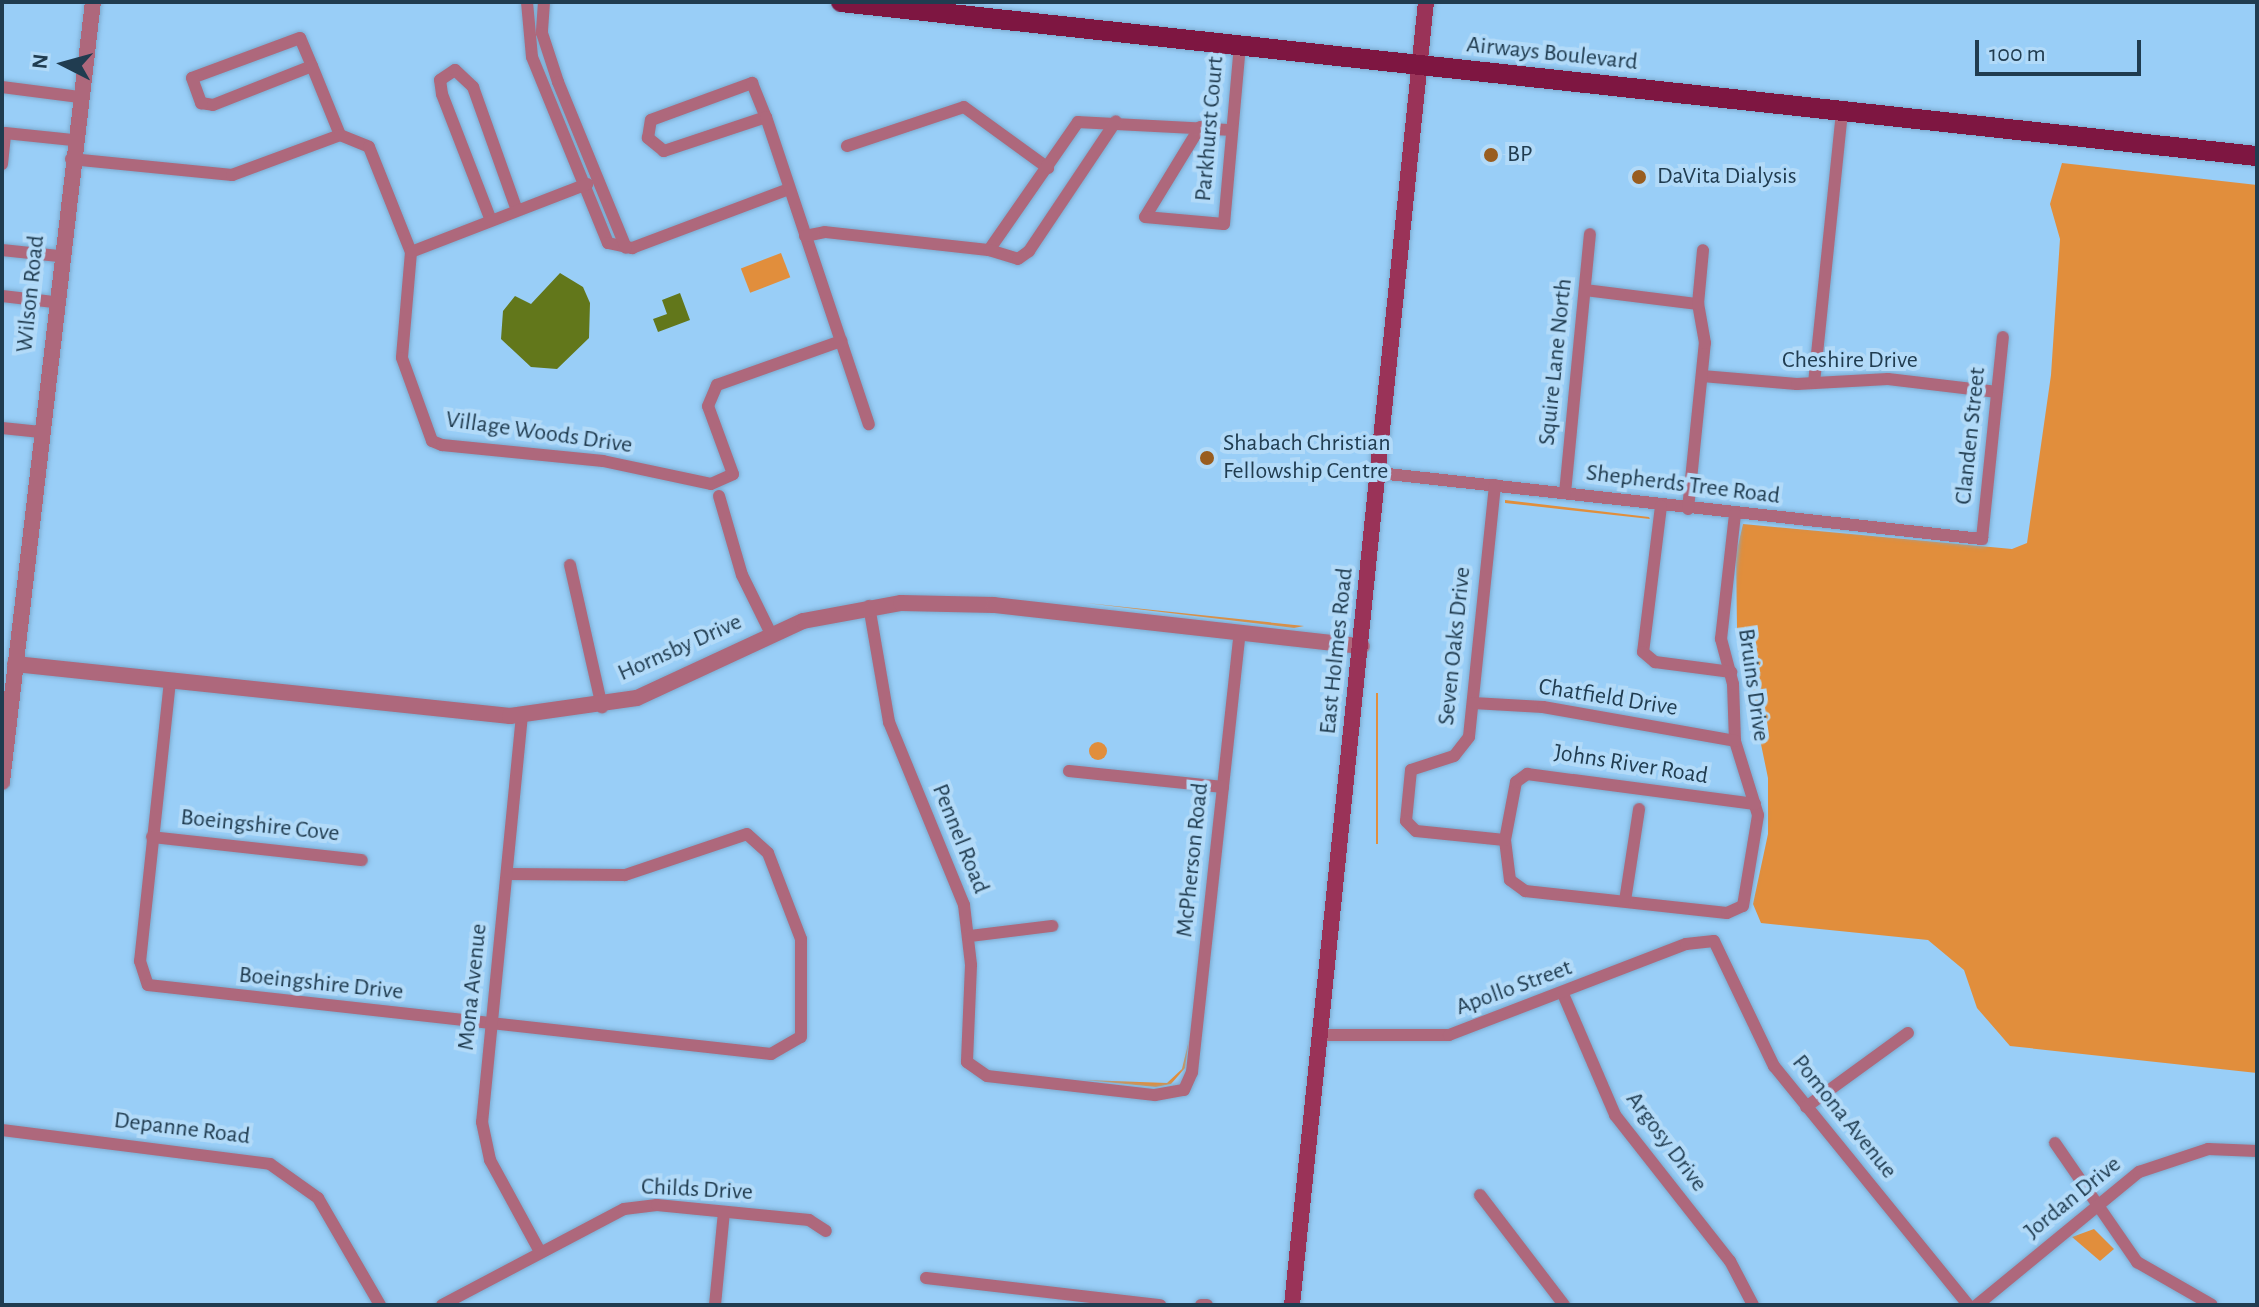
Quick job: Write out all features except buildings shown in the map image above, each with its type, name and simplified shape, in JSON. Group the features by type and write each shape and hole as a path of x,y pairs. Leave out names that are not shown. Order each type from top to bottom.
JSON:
{"main road":[{"name":"Airways Boulevard","path":"841,2 2257,156"},
{"name":"East Holmes Road","path":"1292,1305 1426,2"}],"street":[{"name":"Wilson Road","path":"2,782 59,256 93,2"},
{"path":"527,2 532,57 601,237 626,248 789,189"},
{"path":"544,2 542,33 626,248"},
{"path":"312,66 213,105 201,103 192,78 300,38 312,66 340,135"},
{"name":"Parkhurst Court","path":"1200,127 1145,217 1224,224 1240,44"},
{"path":"490,218 442,94 440,80 455,70 473,87 516,208"},
{"path":"766,117 664,151 648,138 651,120 752,83 766,117 869,424"},
{"path":"2,87 79,97"},
{"path":"847,146 964,107 1048,168"},
{"path":"1814,383 1842,111"},
{"path":"989,250 1078,122 1116,121 1232,130"},
{"path":"805,236 825,232 989,250 1018,259 1029,251 1116,121"},
{"path":"2,164 5,133 73,140"},
{"path":"71,159 232,175 340,135 369,147 411,252 490,218 597,180"},
{"name":"Squire Lane North","path":"1565,493 1590,234"},
{"path":"2,250 59,256"},
{"path":"1688,509 1702,376 1698,304 1703,250"},
{"name":"Village Woods Drive","path":"411,252 402,358 432,441 442,445 603,461 711,484 733,474 708,406 717,385 841,341"},
{"path":"1585,290 1698,304"},
{"path":"2,296 54,302"},
{"name":"Clanden Street","path":"1982,539 2003,337"},
{"name":"Cheshire Drive","path":"1702,376 1814,383 1888,379 1997,392"},
{"path":"2,428 41,432"},
{"name":"Shepherds Tree Road","path":"1379,473 1982,539"},
{"name":"Seven Oaks Drive","path":"1495,485 1473,703 1462,750 1411,770 1406,821 1416,831 1505,840"},
{"path":"719,496 742,575 771,634"},
{"path":"1661,506 1643,652 1655,662 1731,672"},
{"name":"Bruins Drive","path":"1735,514 1721,629 1731,672 1735,741 1755,804 1743,906"},
{"path":"570,565 602,707"},
{"name":"Hornsby Drive","path":"15,664 522,715 602,707 683,679 771,634 869,606 955,602 1362,646"},
{"name":"Pennel Road","path":"869,606 889,722 959,884 970,936 965,1048 973,1071 1155,1095 1184,1090"},
{"name":"McPherson Road","path":"1184,1090 1192,1072 1240,632"},
{"name":"Boeingshire Drive","path":"170,681 139,967 148,985 771,1054 795,1047 804,1029 804,957 788,899 756,839 733,835 648,869 597,879 507,874"},
{"name":"Chatfield Drive","path":"1473,703 1543,707 1735,741"},
{"name":"Mona Avenue","path":"522,715 482,1108 486,1148 539,1250"},
{"path":"1069,771 1223,787"},
{"name":"Johns River Road","path":"1743,906 1727,913 1518,889 1505,840 1516,782 1527,774 1755,804"},
{"path":"1625,901 1639,809"},
{"name":"Boeingshire Cove","path":"152,837 362,860"},
{"path":"970,936 1052,926"},
{"name":"Apollo Street","path":"1322,1035 1439,1037 1563,994 1686,944 1714,941"},
{"name":"Pomona Avenue","path":"1714,941 1770,1058 1806,1107 1968,1305"},
{"name":"Argosy Drive","path":"1563,994 1615,1115 1730,1261 1753,1305"},
{"path":"1806,1107 1908,1033"},
{"name":"Depanne Road","path":"2,1130 270,1164 318,1198 380,1305"},
{"path":"2055,1143 2094,1209 2146,1270 2212,1305"},
{"name":"Jordan Drive","path":"1977,1305 2139,1172 2176,1156 2257,1151"},
{"path":"1480,1195 1561,1304"},
{"name":"Childs Drive","path":"442,1305 539,1250 624,1209 724,1212 809,1220 826,1231"},
{"path":"715,1305 724,1212"},
{"path":"926,1278 1160,1305"},
{"path":"1201,1305 1207,1305"}],"shaded area":[{"path":"2062,163 2257,185 2257,1073 2010,1046 1977,1008 1964,970 1928,940 1761,923 1753,904 1768,834 1768,778 1737,628 1736,554 1743,524 2012,549 2027,543 2051,375 2060,239 2050,204"},
{"path":"781,253 790,277 750,293 741,268"},
{"path":"560,273 583,287 590,303 589,338 557,369 531,367 501,339 503,311 515,296 531,304"},
{"path":"680,293 690,320 658,332 653,319 667,314 662,300"},
{"path":"1505,500 1649,517 1650,519 1505,503"},
{"path":"1086,603 1304,626 1294,628"},
{"path":"1376,693 1378,693 1378,844"},
{"path":"1098,742 1107,751 1098,760 1089,751"},
{"path":"1189,1040 1185,1068 1171,1084 1156,1087 1085,1080 1167,1083 1182,1069"},
{"path":"2094,1229 2114,1249 2100,1261 2072,1237"}],"place":[{"name":"BP","path":"1491,155"},
{"name":"DaVita Dialysis","path":"1639,177"},
{"name":"Shabach Christian Fellowship Centre","path":"1207,458"}]}
